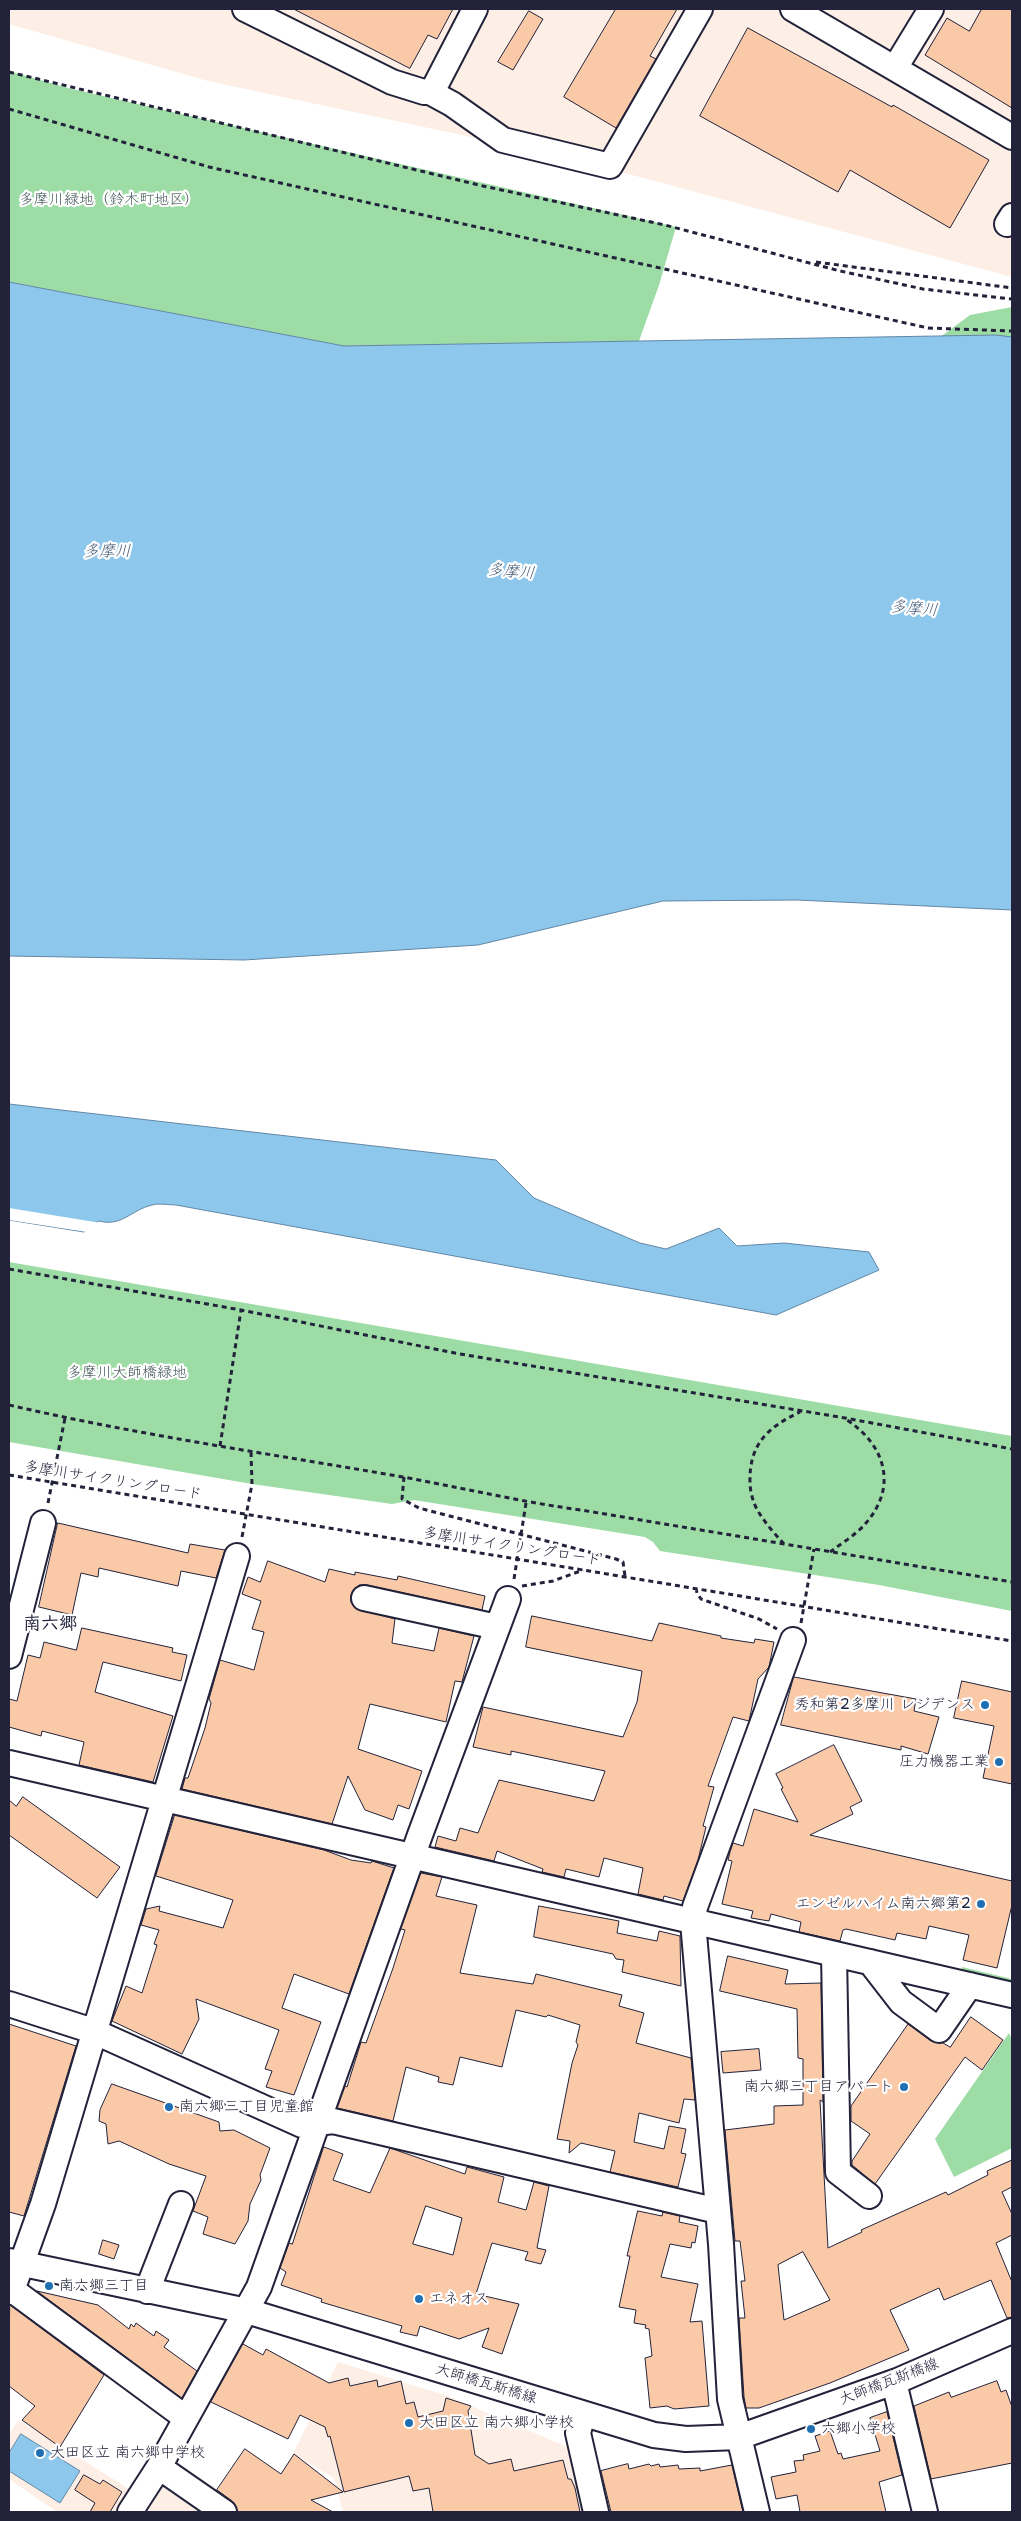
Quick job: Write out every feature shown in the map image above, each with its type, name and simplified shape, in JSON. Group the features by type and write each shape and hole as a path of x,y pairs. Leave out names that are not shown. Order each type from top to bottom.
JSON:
{"street":[{"path":"245,9 392,82 412,90 428,91 433,90 475,9"},
{"path":"428,91 452,104 503,140 610,166 700,9"},
{"path":"793,9 1012,137"},
{"path":"895,68 931,9"},
{"path":"9,1656 46,1515"},
{"path":"186,2418 10,2290 15,2262 43,2204 93,2031 239,1548"},
{"path":"130,2512 159,2467 259,2287 412,1856 497,1627 513,1590"},
{"path":"364,1598 497,1627"},
{"path":"757,2512 730,2399 718,2210 693,1922 697,1902 793,1640"},
{"path":"9,1762 1012,1995"},
{"path":"834,1954 838,2172 869,2196"},
{"path":"870,1962 901,2002 939,2030 970,1985"},
{"path":"9,2004 93,2031 302,2125 333,2121 718,2210"},
{"path":"147,2291 181,2204"},
{"name":"大師橋瓦斯橋線","path":"15,2262 247,2311 654,2435 686,2439 739,2437 894,2382 1012,2331"},
{"path":"894,2382 925,2512"},
{"path":"583,2414 578,2433 596,2512"},
{"path":"159,2467 224,2512"}],"path":[{"path":"9,72 483,186 665,225 923,289 1012,299"},
{"path":"9,109 209,167 928,328 1012,331"},
{"path":"806,261 1012,288"},
{"path":"9,1269 241,1310 460,1354 845,1418 1012,1449"},
{"path":"220,1446 241,1310"},
{"path":"9,1405 65,1418 314,1464 404,1477 526,1503 581,1510 1012,1582"},
{"path":"785,1545 757,1510 750,1487 749,1463 756,1447 769,1431 802,1412"},
{"path":"46,1515 65,1418"},
{"path":"830,1552 866,1524 880,1503 885,1477 877,1451 864,1431 845,1418"},
{"path":"239,1548 252,1484 251,1451"},
{"name":"多摩川サイクリングロード","path":"9,1476 517,1558 1012,1641"},
{"path":"404,1477 402,1499 419,1508 616,1559 623,1562 625,1576"},
{"path":"526,1503 513,1590 553,1581 584,1570"},
{"path":"802,1616 814,1549"},
{"path":"696,1588 701,1599 759,1619 793,1640"}],"shaded area":[{"path":"9,9 1012,9 1012,277 565,157 208,81 9,24"},
{"name":"大田区立 南六郷小学校","path":"338,2362 448,2396 572,2449 586,2512 343,2512 334,2478 293,2454"},
{"name":"大田区立 南六郷中学校","path":"19,2420 134,2492 121,2512 57,2512 9,2479 9,2434"},
{"name":"大田区立 南六郷中学校","path":"158,2480 210,2512 138,2512"}],"green space":[{"name":"多摩川緑地（鈴木町地区）","path":"9,71 68,88 676,227 659,285 639,341 344,346 9,282"},
{"path":"1012,307 1012,355 920,352 970,315"},
{"name":"多摩川大師橋緑地","path":"9,1262 1012,1436 1012,1611 879,1585 660,1551 653,1542 645,1537 414,1500 392,1504 252,1484 9,1442"},
{"path":"962,1967 1012,1979 1012,1987 960,1975"},
{"path":"1009,2033 1012,2040 1012,2148 954,2177 935,2139"}],"water":[{"name":"多摩川","path":"9,282 344,346 996,335 1012,337 1012,910 797,900 663,901 478,945 244,960 9,956"},
{"path":"9,1104 496,1160 534,1198 640,1243 666,1249 719,1228 737,1246 784,1243 869,1252 879,1270 776,1315 176,1205 161,1204 145,1207 114,1222 99,1221 84,1232 9,1220"},
{"path":"21,2434 80,2471 60,2503 9,2471 9,2453"}],"pier":[{"path":"9,1208 113,1225 99,1223 87,1232 9,1220"}],"building":[{"path":"294,9 453,9 437,39 428,35 410,68"},
{"path":"616,9 677,9 650,56 656,59 616,128 564,97"},
{"path":"982,9 1012,9 1012,108 925,55 947,18 969,31"},
{"path":"529,11 543,19 513,70 498,62"},
{"path":"748,28 892,107 893,105 989,160 950,228 850,170 838,192 700,116"},
{"path":"58,1523 188,1553 190,1544 225,1550 216,1578 181,1571 178,1586 99,1568 98,1577 81,1573 72,1615 39,1607"},
{"path":"268,1561 325,1582 329,1569 355,1575 355,1572 397,1580 398,1576 485,1596 482,1610 367,1585 359,1585 351,1595 351,1602 355,1608 395,1619 392,1643 434,1651 439,1628 474,1636 462,1682 455,1681 446,1722 370,1704 358,1749 422,1771 409,1809 398,1805 393,1820 365,1810 348,1776 332,1824 182,1789 185,1778 188,1778 205,1728 211,1703 209,1699 220,1660 254,1670 264,1632 252,1629 261,1601 242,1594 248,1577 260,1582"},
{"path":"532,1616 652,1641 659,1623 721,1636 721,1638 754,1643 755,1639 774,1642 769,1667 758,1679 749,1721 733,1717 708,1786 714,1787 703,1826 706,1827 698,1860 683,1901 664,1896 663,1900 638,1894 643,1868 604,1858 599,1877 566,1869 564,1877 542,1872 543,1869 497,1851 494,1861 435,1847 438,1836 456,1841 460,1828 478,1833 499,1780 594,1801 605,1771 511,1751 511,1755 473,1747 483,1707 623,1737 637,1702 642,1671 526,1647"},
{"path":"82,1628 173,1648 172,1652 187,1655 181,1681 103,1662 95,1692 173,1716 153,1782 79,1765 84,1742 42,1731 41,1736 9,1727 9,1699 17,1701 28,1655 40,1658 44,1642 76,1650"},
{"path":"794,1677 916,1699 914,1711 939,1717 928,1754 901,1746 901,1750 781,1725"},
{"name":"秀和第2多摩川 レジデンス","path":"962,1681 1012,1692 1012,1784 983,1778 994,1726 954,1718"},
{"path":"834,1745 862,1801 850,1807 853,1814 810,1835 1012,1881 1012,1905 997,1968 963,1960 969,1935 929,1926 926,1939 897,1933 895,1940 846,1929 843,1930 840,1941 799,1932 801,1922 771,1914 769,1921 751,1918 753,1911 722,1904 732,1861 728,1860 733,1843 743,1846 754,1809 798,1822 781,1789 783,1788 776,1774"},
{"path":"23,1797 120,1867 97,1898 9,1835 9,1800 16,1806"},
{"path":"175,1815 324,1850 351,1860 371,1863 372,1861 394,1868 349,1994 294,1974 282,2008 321,2022 294,2095 266,2087 272,2071 265,2069 279,2030 196,1999 199,2019 182,2054 112,2021 126,1986 142,1993 157,1945 154,1944 159,1930 141,1925 146,1909 160,1906 159,1911 223,1928 233,1900 156,1876"},
{"path":"421,1873 442,1877 436,1896 477,1905 460,1973 533,1984 536,1974 622,1995 619,2006 644,2013 636,2043 691,2058 695,2100 684,2099 679,2123 639,2113 634,2142 664,2149 669,2126 686,2129 681,2153 686,2154 678,2187 610,2172 615,2151 581,2143 569,2153 570,2141 557,2139 572,2063 578,2045 576,2042 580,2025 548,2015 546,2017 516,2010 502,2067 460,2057 453,2085 438,2082 439,2077 406,2067 393,2121 337,2108 345,2086 347,2087 361,2042 366,2043 393,1968 405,1930 401,1929"},
{"path":"539,1906 619,1921 617,1933 657,1941 659,1931 680,1936 681,1986 622,1972 624,1960 616,1959 613,1954 534,1937"},
{"path":"728,1956 788,1970 785,1984 821,1983 823,2102 820,2100 828,2248 862,2232 861,2230 946,2192 948,2195 988,2175 987,2171 1012,2160 1012,2187 1002,2192 1012,2214 1012,2235 996,2243 1012,2282 1012,2317 1007,2318 991,2280 944,2300 939,2288 890,2310 909,2350 830,2383 759,2408 746,2408 739,2318 745,2318 741,2281 745,2281 740,2241 735,2241 725,2130 774,2124 774,2106 803,2105 803,2059 798,2058 797,2009 720,1991","holes":["803,2252 830,2300 784,2320 778,2265"]},
{"name":"南六郷三丁目アパート","path":"971,2017 1003,2040 982,2070 965,2057 875,2184 852,2165 852,2161 870,2134 851,2121 851,2106 908,2024 931,2041 943,2043 950,2047"},
{"path":"9,2024 76,2046 24,2216 9,2212"},
{"path":"759,2049 761,2070 723,2073 721,2052"},
{"path":"112,2084 219,2122 220,2131 234,2130 270,2148 260,2175 261,2180 250,2204 248,2221 235,2244 203,2234 208,2217 193,2211 206,2176 169,2164 119,2141 108,2144 106,2124 99,2121 100,2110"},
{"path":"324,2147 343,2154 333,2180 370,2193 390,2148 465,2174 467,2167 504,2177 498,2202 526,2210 534,2182 549,2186 537,2248 546,2250 541,2264 525,2260 528,2252 492,2243 476,2294 519,2304 502,2354 482,2347 489,2328 459,2339 420,2326 417,2336 400,2332 402,2326 321,2302 322,2299 281,2285 286,2272 280,2268 289,2243 292,2244","holes":["426,2206 462,2218 453,2255 413,2244"]},
{"path":"638,2211 662,2216 663,2212 680,2216 679,2222 698,2226 695,2243 692,2242 691,2248 670,2244 661,2277 698,2284 690,2322 702,2321 709,2406 674,2409 667,2406 650,2408 645,2358 652,2356 649,2329 645,2328 646,2325 634,2323 636,2310 619,2307 630,2256 627,2256"},
{"path":"103,2240 119,2245 114,2259 99,2254"},
{"path":"37,2291 98,2305 129,2329 131,2324 134,2327 136,2323 154,2336 156,2331 169,2340 164,2347 197,2371 182,2398"},
{"path":"10,2305 104,2375 60,2447 22,2420 35,2406 9,2386"},
{"name":"大田区立 南六郷小学校","path":"243,2344 263,2355 266,2349 329,2383 348,2378 350,2386 377,2380 378,2387 401,2381 406,2404 414,2402 418,2417 443,2411 446,2398 471,2406 468,2411 475,2455 489,2464 511,2459 514,2471 563,2460 568,2479 571,2479 575,2488 580,2512 433,2512 429,2488 413,2491 409,2476 344,2492 330,2436 328,2437 325,2427 300,2415 288,2439 211,2402"},
{"path":"997,2381 1001,2392 1006,2390 1012,2407 1012,2463 931,2479 914,2406 949,2392 951,2397"},
{"path":"887,2412 902,2475 879,2482 886,2512 800,2512 797,2495 776,2499 771,2477 796,2472 794,2461 804,2460 803,2455 820,2451 815,2436 830,2431 838,2454 841,2453 843,2459 880,2451 870,2418"},
{"path":"245,2449 281,2474 294,2454 343,2492 311,2500 333,2512 238,2512 232,2501 217,2490"},
{"path":"628,2464 629,2469 649,2464 651,2466 659,2464 660,2467 678,2465 679,2469 700,2468 700,2471 732,2465 743,2512 611,2512 601,2471"},
{"path":"84,2475 100,2484 103,2480 122,2492 110,2512 90,2512 95,2503 75,2490"}],"place":[{"name":"秀和第2多摩川 レジデンス","path":"985,1705"},
{"name":"圧力機器工業","path":"999,1762"},
{"name":"エンゼルハイム南六郷第2","path":"981,1904"},
{"name":"南六郷三丁目アパート","path":"904,2087"},
{"name":"南六郷三丁目児童館","path":"169,2107"},
{"name":"南六郷三丁目","path":"49,2286"},
{"name":"エネオス","path":"419,2299"},
{"name":"大田区立 南六郷小学校","path":"409,2423"},
{"name":"六郷小学校","path":"811,2429"},
{"name":"大田区立 南六郷中学校","path":"40,2453"}],"district":[{"name":"南六郷","path":"50,1624"}]}
